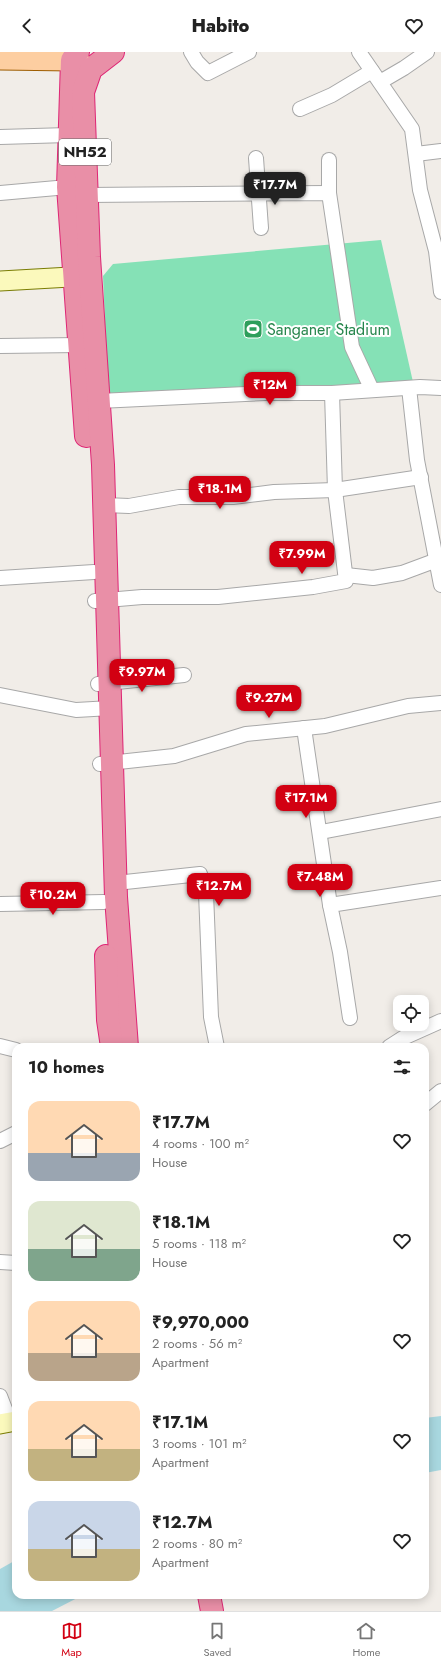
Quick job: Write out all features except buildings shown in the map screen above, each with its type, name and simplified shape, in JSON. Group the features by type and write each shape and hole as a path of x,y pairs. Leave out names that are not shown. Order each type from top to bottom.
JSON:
{"highway":[{"name":"NH52","path":"89,58 68,135 77,191 82,270 99,401 105,505 102,600 107,764 127,1043"},
{"name":"NH52","path":"77,191 83,92 89,58"},
{"name":"NH52","path":"82,270 79,345 93,526 94,572 102,600"},
{"name":"NH52","path":"107,764 104,902 108,1020 111,1043"},
{"path":"210,1599 212,1611"},
{"path":"223,1599 225,1611"}],"main road":[{"path":"0,59 89,58"}],"street":[{"path":"191,52 197,62 208,73 249,52"},
{"path":"359,52 412,129 420,190 436,251 441,292"},
{"path":"300,109 376,76 404,68 427,52"},
{"path":"0,137 68,135"},
{"path":"416,154 441,151"},
{"path":"256,158 261,228"},
{"path":"329,160 329,193 352,347 372,390"},
{"path":"0,193 77,191 329,193"},
{"path":"0,270 82,270"},
{"path":"0,281 82,270"},
{"path":"0,346 79,345"},
{"path":"409,388 417,460 441,585"},
{"path":"99,401 265,393 332,393 409,388 441,388"},
{"path":"102,600 142,597 218,597 313,587 346,581 335,490 332,393"},
{"path":"105,505 129,506 179,497 233,496 274,492 335,490 421,477"},
{"path":"346,575 373,578 402,573 437,560"},
{"path":"0,578 94,572"},
{"path":"104,683 184,675"},
{"path":"0,696 76,710 105,708"},
{"path":"107,764 174,756 246,734 325,726 408,706 441,703"},
{"path":"304,728 321,832 323,864 340,952 350,1018"},
{"path":"321,832 441,809"},
{"path":"116,883 200,874 206,893 211,1017 216,1043"},
{"path":"330,905 441,888"},
{"path":"0,904 104,902"},
{"path":"395,1043 441,1021"},
{"path":"0,1046 12,1049"},
{"path":"429,1101 441,1091"},
{"path":"0,1141 12,1135"},
{"path":"0,1262 12,1263"},
{"path":"0,1396 9,1423"}],"green space":[{"name":"Sanganer Stadium","path":"381,240 413,382 108,395 103,276 113,264"}],"water":[{"path":"441,1416 441,1470 429,1472 429,1418"},
{"path":"12,1562 12,1599 75,1599 52,1611 0,1611 0,1569"}],"place":[{"name":"Sanganer Stadium","path":"253,329"}]}
